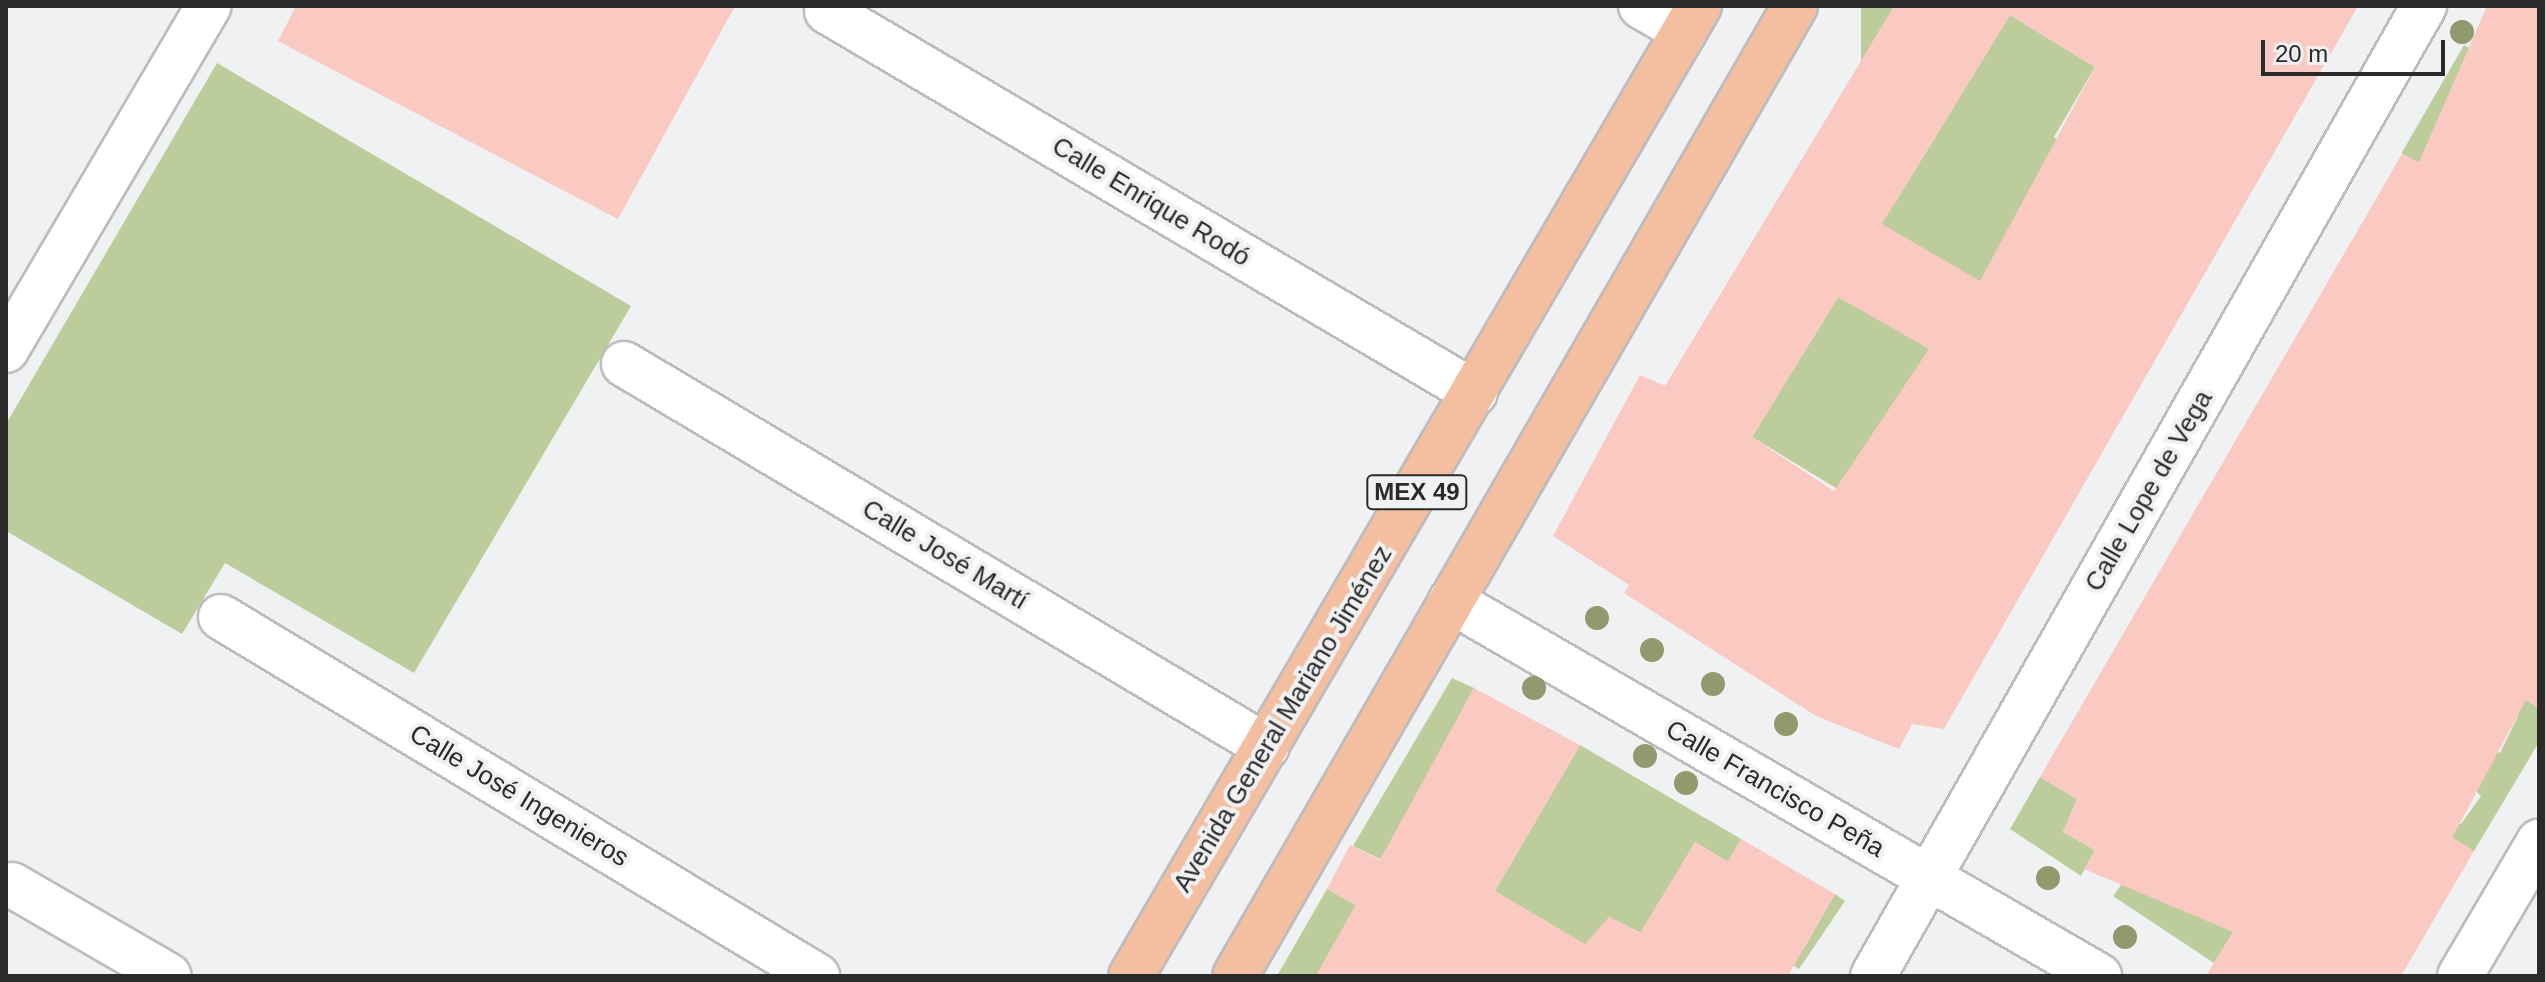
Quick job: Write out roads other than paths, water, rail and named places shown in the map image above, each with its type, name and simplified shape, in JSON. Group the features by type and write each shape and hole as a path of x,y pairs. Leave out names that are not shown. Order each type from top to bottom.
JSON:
{"main road":[{"name":"MEX 49","path":"1235,976 1795,6"},
{"name":"Avenida General Mariano Jiménez","path":"1131,976 1692,19"}],"street":[{"path":"6,350 209,6"},
{"path":"1641,6 1692,19"},
{"name":"Calle Lope de Vega","path":"1873,976 2424,6"},
{"name":"Calle Enrique Rodó","path":"827,11 1475,393"},
{"name":"Calle José Martí","path":"624,364 1267,747"},
{"name":"Calle Francisco Peña","path":"1451,601 2099,976"},
{"name":"Calle José Ingenieros","path":"221,617 817,976"},
{"path":"2460,976 2539,842"},
{"path":"12,885 169,976"}]}
